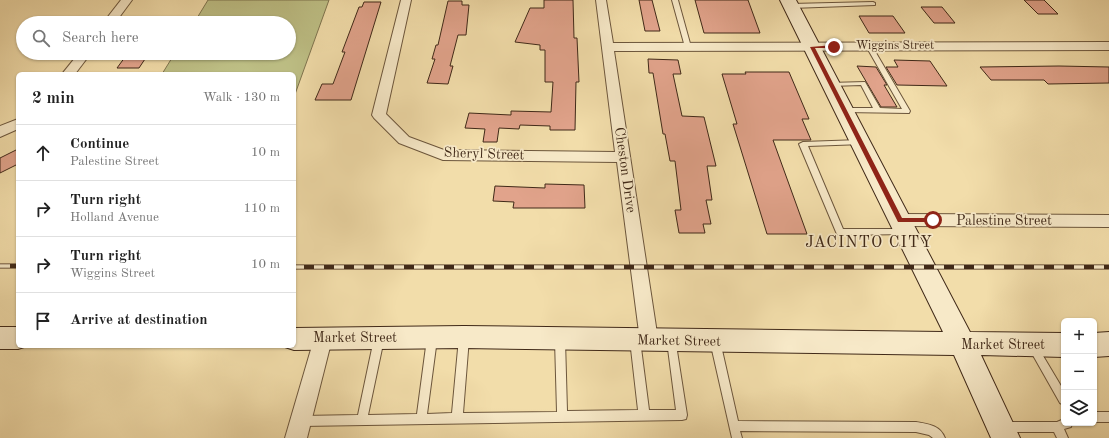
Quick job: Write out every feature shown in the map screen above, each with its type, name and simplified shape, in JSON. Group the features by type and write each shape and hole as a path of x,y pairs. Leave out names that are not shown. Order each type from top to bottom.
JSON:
{"main road":[{"path":"790,3 963,344 1004,432"},
{"name":"Market Street","path":"296,339 464,337 1061,345"},
{"path":"0,338 16,338"}],"street":[{"path":"114,16 127,0"},
{"name":"Sheryl Street","path":"406,0 379,115 404,140 443,155 623,157"},
{"name":"Cheston Drive","path":"601,0 609,47 623,157 652,340"},
{"name":"Wiggins Street","path":"609,47 1109,46"},
{"path":"70,72 79,60"},
{"path":"0,132 16,124"},
{"name":"Palestine Street","path":"903,226 1109,221"},
{"path":"298,430 323,339"}],"lane":[{"path":"675,0 688,47"},
{"path":"790,3 873,4"},
{"path":"844,110 907,111 869,46"},
{"path":"831,84 863,83 878,110"},
{"path":"860,142 803,144 840,232 903,226"},
{"path":"457,418 464,337"},
{"path":"362,420 379,338"},
{"path":"421,419 432,338"},
{"path":"560,339 562,417"},
{"path":"644,415 652,340"},
{"path":"298,430 362,420 682,415 652,340"},
{"path":"715,341 737,438"},
{"path":"1032,345 1061,395"},
{"path":"1097,417 1109,417"},
{"path":"1004,432 1061,425"},
{"path":"734,426 916,427 932,430 940,438"},
{"path":"1062,426 1063,438"}],"green space":[{"path":"208,0 329,0 296,91 296,72 163,72 171,60 296,60 296,16 198,16"}],"building":[{"path":"544,0 573,0 574,38 577,38 579,82 576,82 575,130 550,130 550,126 520,125 519,129 499,128 497,142 483,142 485,129 465,128 469,113 511,115 511,111 551,112 553,82 545,82 545,50 540,50 540,45 515,42 530,8 544,8"},
{"path":"639,0 652,0 660,31 645,31"},
{"path":"695,0 748,0 760,33 704,33"},
{"path":"1024,0 1044,0 1058,14 1038,14"},
{"path":"448,1 462,1 462,5 469,5 466,35 458,35 450,66 453,66 448,84 427,83 435,59 432,59 436,45 438,45"},
{"path":"364,2 381,2 351,100 315,100 322,84 333,84 345,52 342,52 359,7 362,7"},
{"path":"921,7 942,7 955,23 934,23"},
{"path":"859,16 893,16 905,33 869,33"},
{"path":"648,59 678,60 681,74 673,74 682,116 704,117 716,166 707,166 712,200 706,200 711,224 703,224 705,233 679,233 675,210 681,210 675,161 670,161 665,134 663,134 653,73 649,73"},
{"path":"123,60 144,60 139,68 117,68"},
{"path":"894,60 930,61 947,86 897,85 886,67 898,67"},
{"path":"857,66 876,67 887,85 884,85 897,107 881,107"},
{"path":"980,67 1109,67 1109,83 1048,84 1044,80 991,80"},
{"path":"745,72 789,72 809,119 802,119 811,140 773,140 807,234 767,234 733,124 737,124 722,74 746,74"},
{"path":"16,150 16,165 0,173 0,158"},
{"path":"545,184 584,185 585,208 513,208 514,202 493,201 495,186 545,188"}],"railway":[{"path":"0,266 16,266"},
{"path":"296,267 1109,267"}],"district":[{"name":"JACINTO CITY","path":"869,243"}],"route":[{"path":"834,47 812,47 900,220 933,220"}]}
